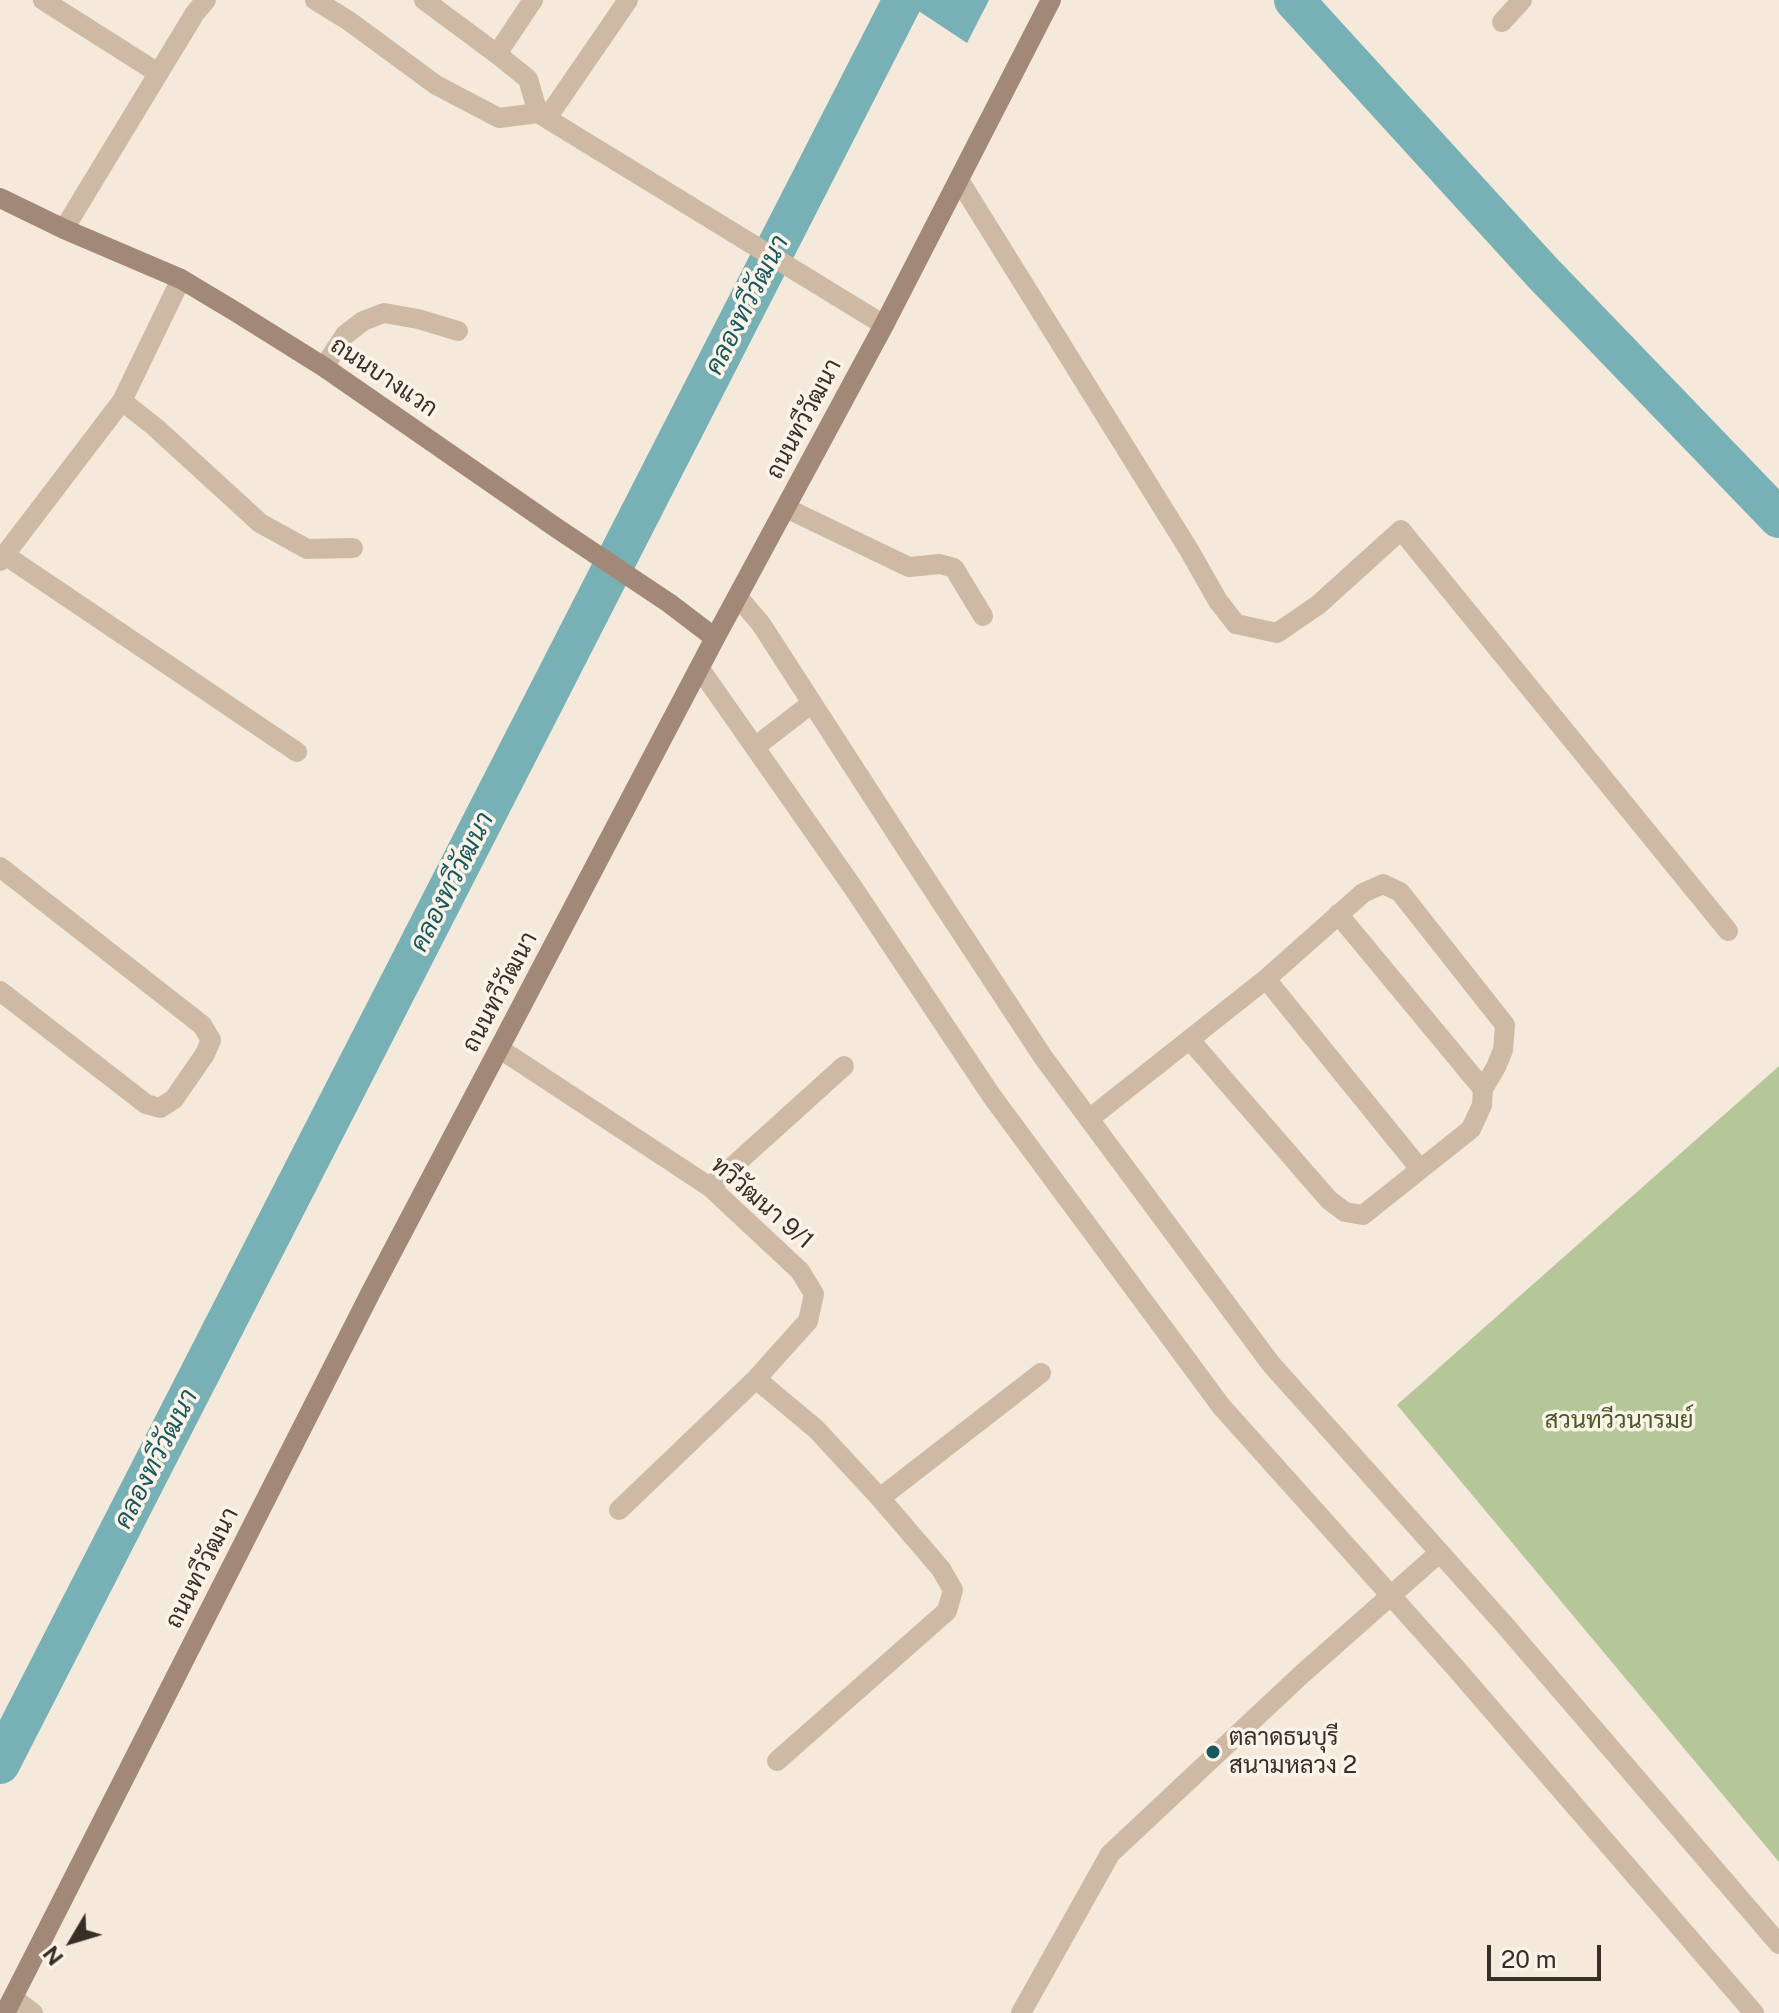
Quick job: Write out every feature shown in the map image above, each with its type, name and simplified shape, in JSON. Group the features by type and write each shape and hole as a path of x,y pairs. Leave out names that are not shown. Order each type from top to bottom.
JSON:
{"main road":[{"name":"ถนนทวีวัฒนา","path":"9,2005 371,1292 715,638 884,325 1051,0"},
{"name":"ถนนบางแวก","path":"0,198 181,279 324,367 669,603 715,638"}],"street":[{"path":"43,0 158,73"},
{"path":"64,229 195,13 206,0"},
{"path":"315,0 436,85 499,118 542,116 884,325"},
{"path":"424,0 528,79 542,116"},
{"path":"497,54 533,0"},
{"path":"542,116 628,0"},
{"path":"1502,22 1522,0"},
{"path":"959,180 1218,601 1236,624 1277,633 1318,605 1401,530 1728,931"},
{"path":"181,279 122,401 2,558 297,752"},
{"path":"324,367 345,335 363,321 384,313 458,331"},
{"path":"122,401 260,523 307,549 353,548"},
{"path":"786,508 909,567 940,564 954,568 983,616"},
{"path":"738,597 761,624 1043,1057 1271,1364 1502,1622 1779,1944"},
{"path":"700,669 854,889 991,1095 1221,1406 1754,2013"},
{"path":"755,747 812,703"},
{"path":"0,867 202,1025 211,1040 174,1099 160,1108 146,1104 0,991"},
{"path":"1089,1119 1266,979 1363,893 1383,884 1400,892 1505,1025 1503,1050 1483,1089 1482,1105 1471,1129 1363,1215 1345,1212 1329,1200 1190,1040"},
{"path":"1338,914 1483,1089"},
{"path":"1266,979 1420,1169"},
{"name":"ทวีวัฒนา 9/1","path":"500,1049 710,1187 800,1271 814,1294 808,1321 756,1379 619,1510"},
{"path":"710,1187 844,1066"},
{"path":"880,1498 1041,1373"},
{"path":"756,1379 816,1429 941,1569 953,1590 947,1611 777,1761"},
{"path":"1021,2013 1110,1854 1278,1697 1439,1553"},
{"path":"9,2005 33,2013"}],"green space":[{"name":"สวนทวีวนารมย์","path":"1779,1066 1779,1862 1397,1405"}],"water":[{"path":"902,0 989,0 967,43"}],"waterway":[{"name":"คลองทวีวัฒนา","path":"0,1764 903,0"},
{"path":"1294,0 1542,272 1779,518"}],"place":[{"name":"ตลาดธนบุรี สนามหลวง 2","path":"1213,1752"}]}
